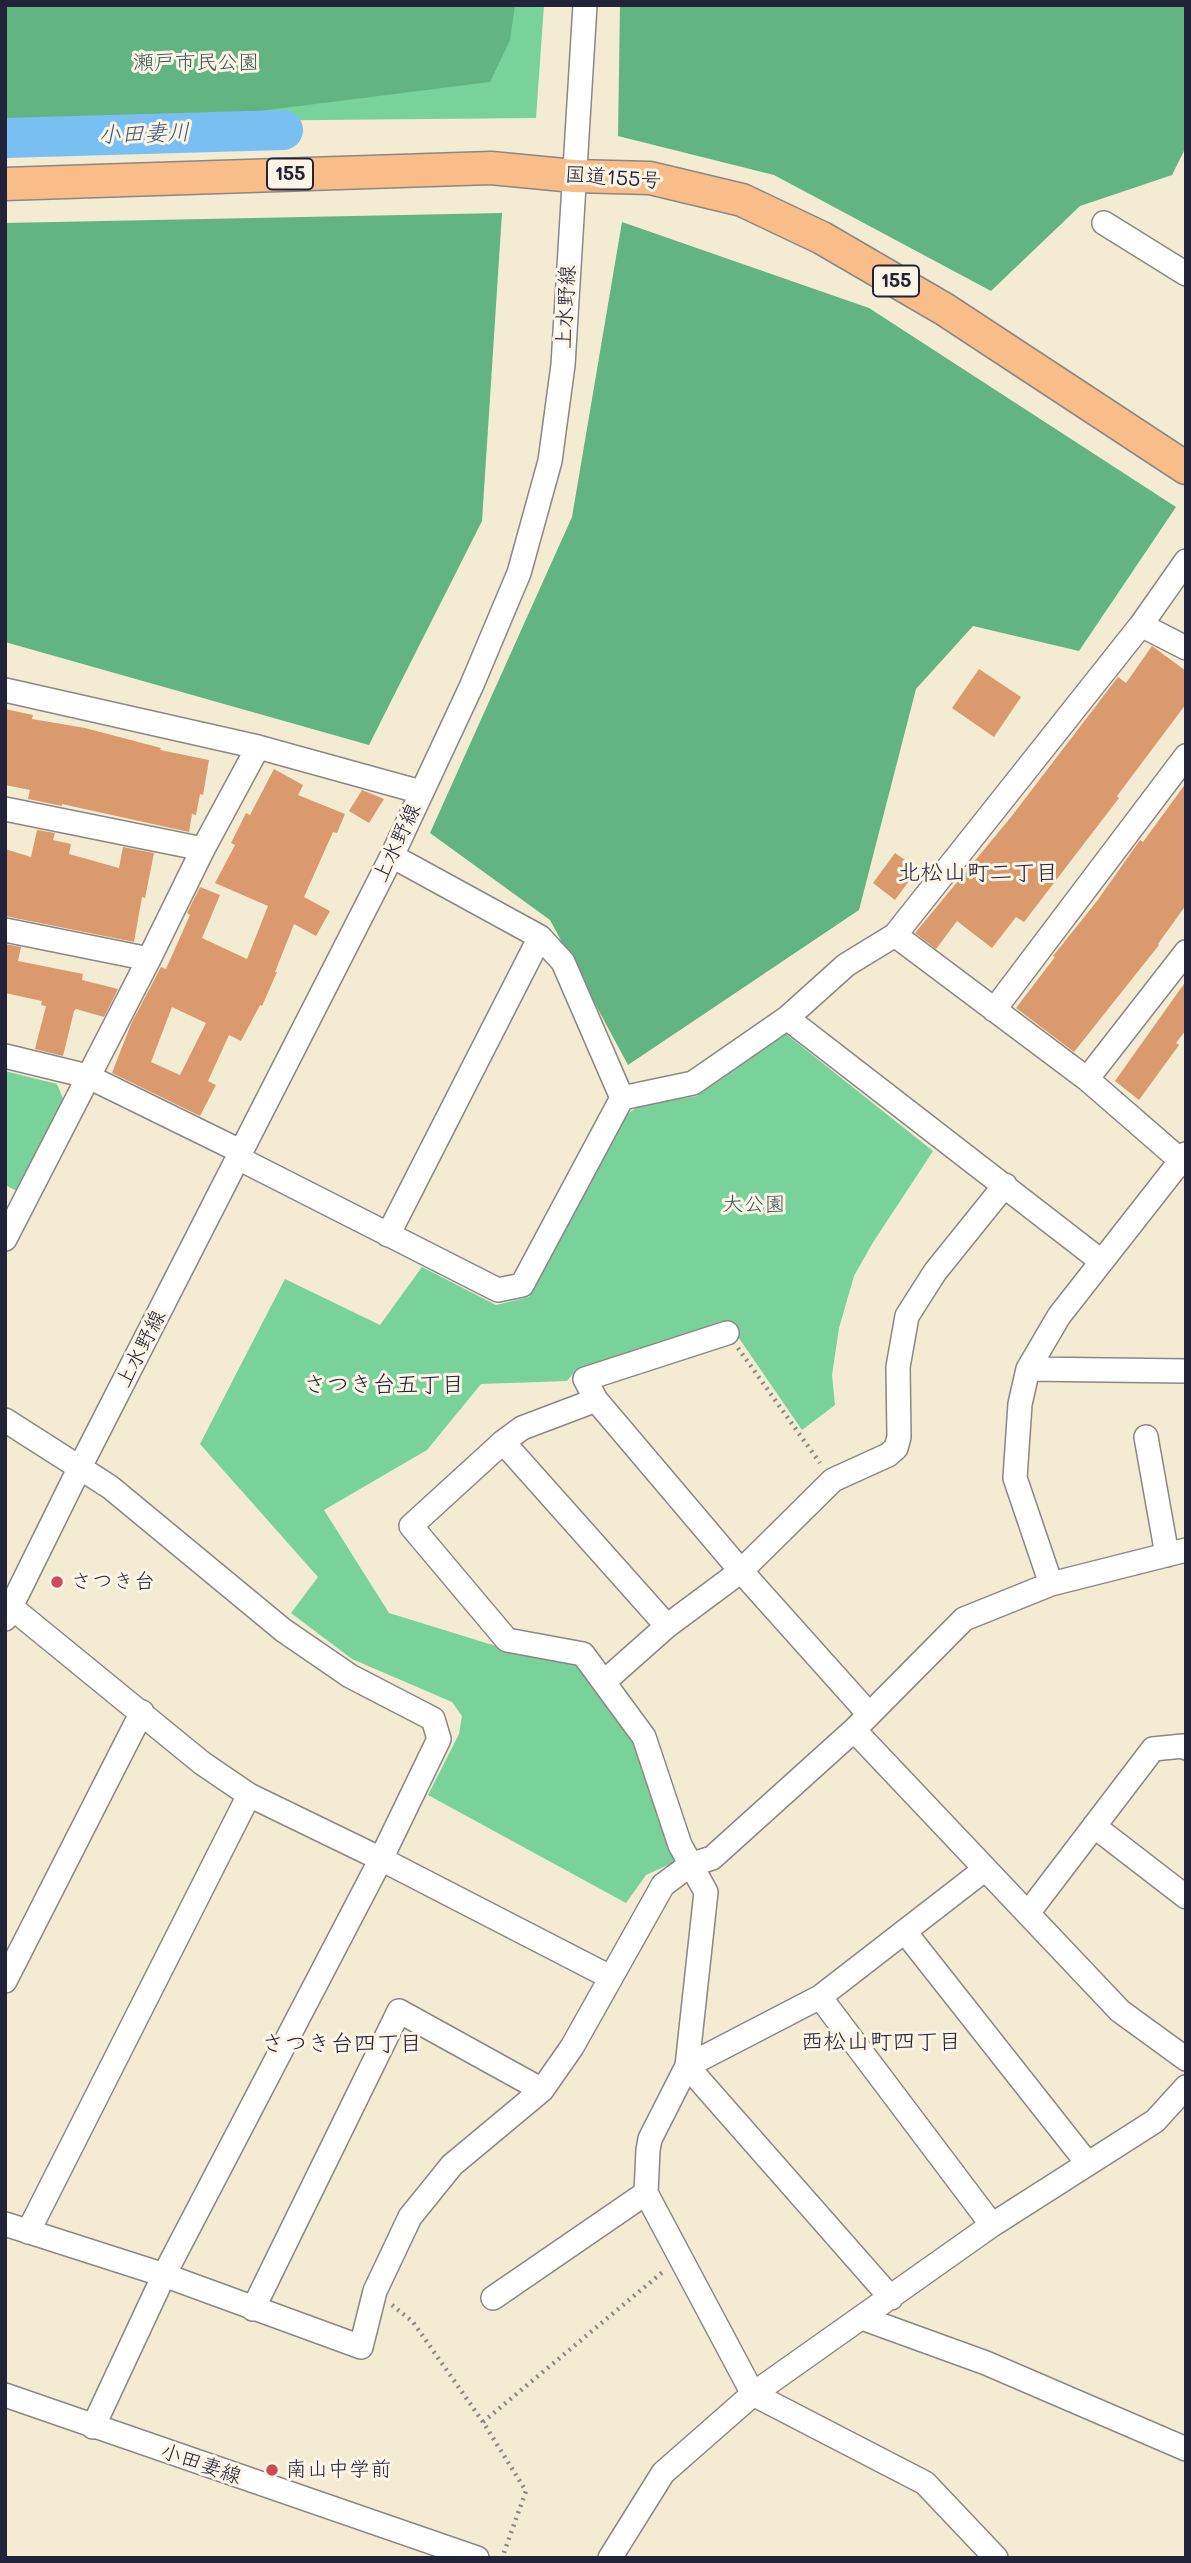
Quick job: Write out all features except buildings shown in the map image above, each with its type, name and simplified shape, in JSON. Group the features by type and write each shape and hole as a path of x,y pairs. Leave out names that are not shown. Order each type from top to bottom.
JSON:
{"highway":[{"name":"国道155号","path":"5,184 491,168 574,176 650,178 741,200 822,238 944,309 1186,468"}],"street":[{"name":"上水野線","path":"8,1613 393,856 471,687 519,573 550,461 563,365 585,5"},
{"path":"1104,223 1186,274"},
{"path":"622,1098 694,1083 787,1018 846,965 895,935 1141,625 1186,561"},
{"path":"1141,625 1186,648"},
{"path":"5,690 258,747 421,792"},
{"path":"5,1239 203,849 258,747"},
{"path":"994,1010 1186,756"},
{"path":"5,808 203,849"},
{"path":"393,856 540,937 563,962 622,1098"},
{"path":"5,930 149,959"},
{"path":"895,935 1087,1079 1184,1160 1059,1316 1028,1369 1020,1404 1015,1478 1051,1584"},
{"path":"388,1235 540,937"},
{"path":"1087,1079 1186,952"},
{"path":"787,1018 1101,1261"},
{"path":"5,1056 88,1076 388,1235 498,1290 522,1285 622,1098"},
{"path":"605,1681 667,1626 741,1571 833,1480 887,1455 896,1448 899,1437 898,1367 907,1316 935,1272 1005,1185"},
{"path":"727,1333 584,1379 596,1400 741,1571 861,1722 985,1870 1119,2011 1186,2059"},
{"path":"1028,1369 1186,1371"},
{"path":"596,1400 522,1428 411,1526 507,1640 583,1654 605,1681 643,1737 680,1845 706,1892 687,2066 650,2139 646,2193 752,2394 925,2483 996,2558"},
{"path":"5,1420 110,1487 283,1630 350,1676 433,1719 439,1739 381,1859 164,2276 93,2427"},
{"path":"5,2224 164,2276 361,2347 375,2291 410,2217 452,2165 542,2090 572,2047 663,1885 690,1865 712,1858 861,1722 964,1619 1051,1584 1176,1553 1146,1437"},
{"path":"503,1442 667,1626"},
{"path":"8,1613 142,1713 202,1763 249,1795 381,1859 610,1977"},
{"path":"5,1981 142,1713"},
{"path":"1028,1913 1153,1749 1182,1746 1186,1748"},
{"path":"28,2232 249,1795"},
{"path":"1094,1826 1186,1897"},
{"path":"687,2066 820,1997 985,1870"},
{"path":"905,1931 1088,2164"},
{"path":"820,1997 992,2225"},
{"path":"253,2309 399,2011 542,2090"},
{"path":"687,2066 891,2298"},
{"path":"610,2558 663,2473 752,2394 992,2225 1155,2121 1186,2087"},
{"path":"493,2298 646,2193"},
{"path":"862,2318 986,2363 1186,2449"},
{"name":"小田妻線","path":"5,2395 477,2558"}],"path":[{"path":"727,1333 833,1480"},
{"path":"483,2422 679,2258"},
{"path":"375,2291 412,2322 483,2422 526,2491 502,2558"}],"green space":[{"name":"瀬戸市民公園","path":"5,5 544,5 536,118 5,123"},
{"name":"瀬戸市民公園","path":"5,5 515,5 510,40 490,82 5,143"},
{"path":"620,5 1186,5 1186,147 1172,175 1080,206 991,291 774,175 618,136"},
{"path":"502,213 482,521 369,745 5,642 5,223"},
{"path":"622,222 869,308 1176,507 1079,651 973,626 916,689 859,910 628,1065 550,920 430,833 572,517"},
{"name":"大公園","path":"786,1034 933,1151 854,1276 839,1328 832,1375 835,1405 802,1430 730,1325 576,1370 567,1381 481,1384 427,1450 324,1510 389,1613 499,1647 568,1658 593,1677 633,1738 677,1861 646,1875 626,1903 428,1795 459,1734 462,1716 452,1702 352,1659 291,1613 318,1577 200,1444 285,1279 380,1325 422,1267 496,1305 529,1297 625,1115 641,1105 697,1096"},
{"path":"5,1071 57,1084 64,1101 19,1192 5,1185"}],"waterway":[{"name":"小田妻川","path":"5,138 283,130"}],"place":[{"name":"さつき台","path":"57,1582"},
{"name":"南山中学前","path":"272,2470"}],"district":[{"name":"北松山町二丁目","path":"978,873"},
{"name":"さつき台五丁目","path":"384,1385"},
{"name":"西松山町四丁目","path":"881,2042"},
{"name":"さつき台四丁目","path":"342,2044"}]}
